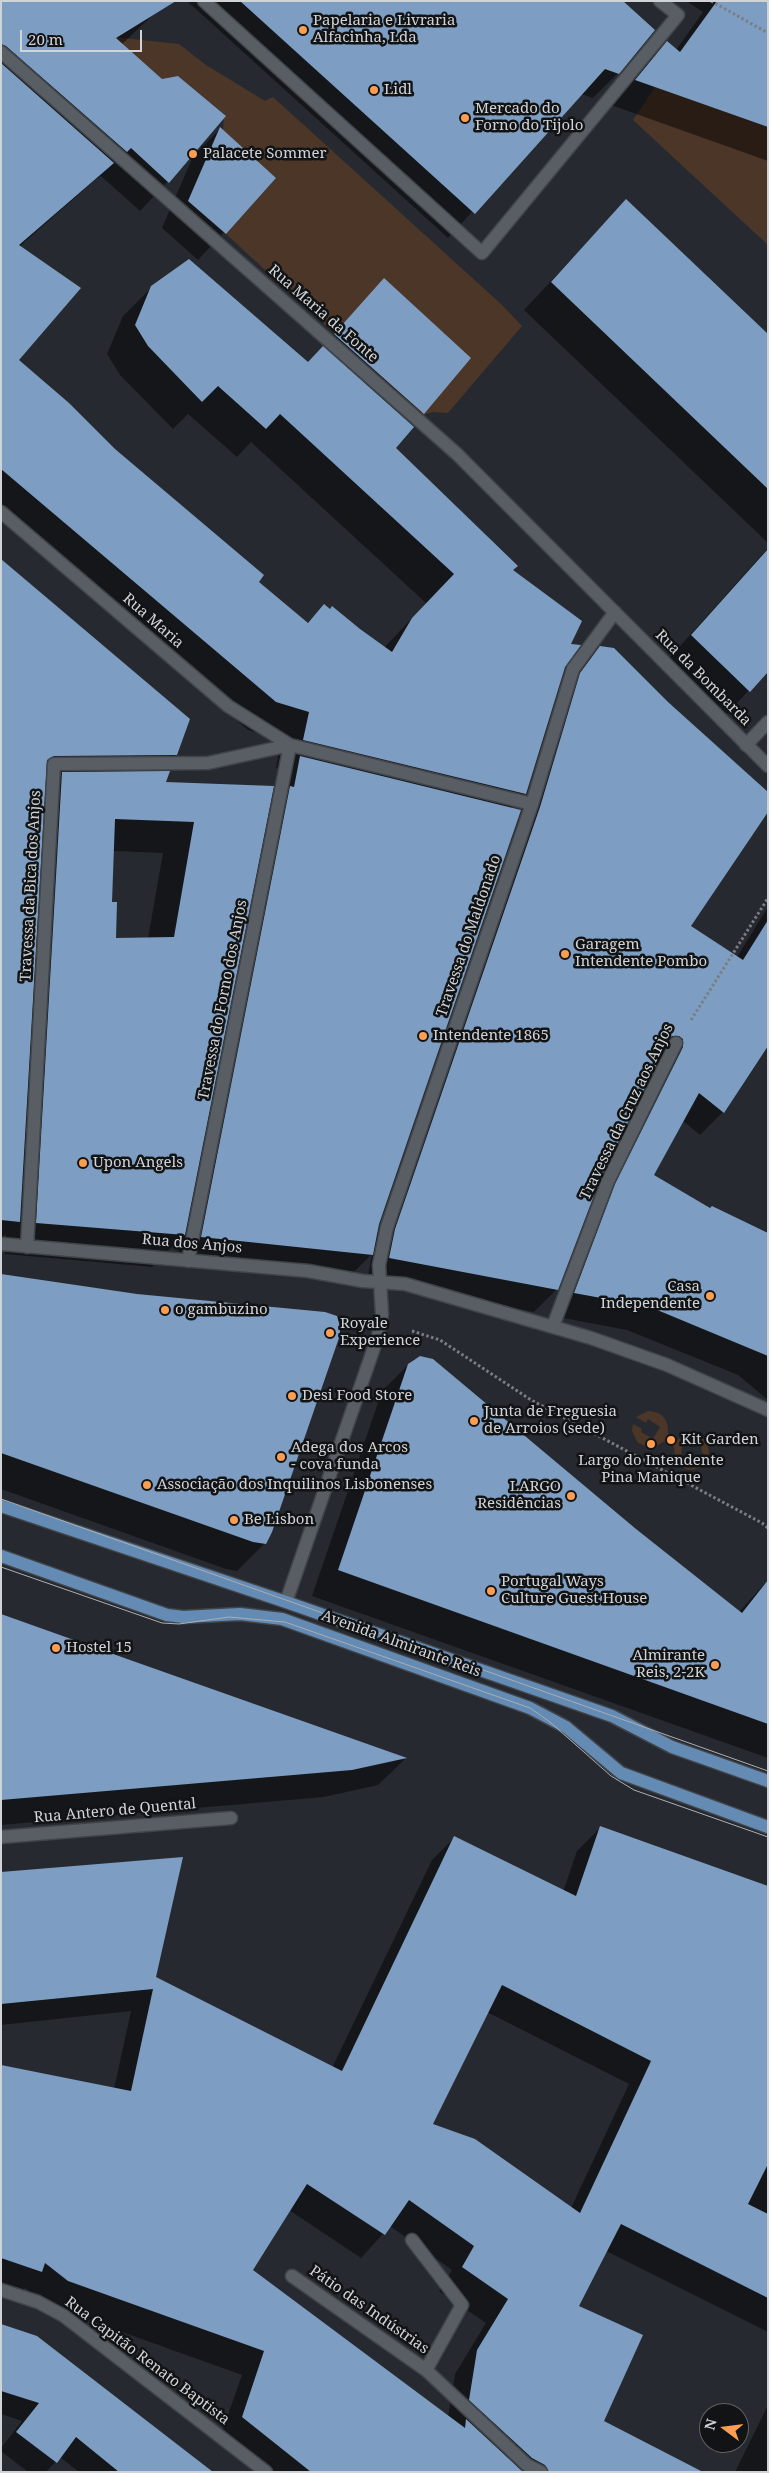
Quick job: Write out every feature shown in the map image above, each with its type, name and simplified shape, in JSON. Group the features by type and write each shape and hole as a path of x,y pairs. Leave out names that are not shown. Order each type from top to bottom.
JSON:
{"main road":[{"name":"Avenida Almirante Reis","path":"1,1506 286,1602 612,1716 672,1747 768,1781"},
{"name":"Avenida Almirante Reis","path":"1,1556 167,1615 183,1617 240,1614 282,1619 530,1708 566,1727 621,1773 768,1827"}],"street":[{"path":"204,1 482,254 678,15 660,1"},
{"name":"Rua Maria da Fonte","path":"1,52 456,454 615,612"},
{"name":"Rua Maria","path":"1,512 228,706 290,745"},
{"name":"Rua da Bombarda","path":"615,612 768,766"},
{"name":"Travessa do Maldonado","path":"286,1602 378,1336 382,1314 379,1280 380,1254 385,1234 532,804 574,669 615,612"},
{"path":"746,745 768,722"},
{"path":"290,745 532,804"},
{"name":"Travessa da Bica dos Anjos","path":"27,1246 54,764 208,762 290,745"},
{"name":"Travessa do Forno dos Anjos","path":"188,1261 290,745"},
{"name":"Travessa da Cruz aos Anjos","path":"552,1326 608,1181 676,1043"},
{"name":"Rua dos Anjos","path":"1,1244 308,1271 362,1281 379,1280"},
{"path":"379,1280 405,1284 552,1326 668,1365 768,1410"},
{"name":"Rua Antero de Quental","path":"1,1837 231,1818"},
{"name":"Pátio das Indústrias","path":"412,2240 462,2305 426,2370"},
{"name":"Pátio das Indústrias","path":"292,2276 426,2370 527,2465 541,2472"},
{"name":"Rua Capitão Renato Baptista","path":"1,2290 38,2302 64,2316 266,2472"}],"path":[{"path":"711,1 768,33"},
{"name":"Travessa da Cruz aos Anjos","path":"676,1043 768,898"},
{"path":"412,1331 440,1340 531,1400 762,1522 768,1528"}],"shaded area":[{"path":"114,37 179,44 206,65 265,101 273,97 501,304 522,326 448,413 433,412 423,415 226,234 276,178 223,130 224,114 178,76 162,79"},
{"path":"655,87 768,127 768,245 633,120"},
{"path":"648,1411 658,1413 664,1418 668,1435 677,1440 690,1433 705,1440 709,1457 702,1453 701,1447 695,1441 683,1445 681,1452 684,1459 689,1462 699,1460 706,1463 694,1470 686,1469 675,1460 674,1446 665,1441 652,1448 638,1443 632,1431 633,1424 642,1429 641,1432 653,1439 660,1427 648,1419 646,1423 636,1417"}],"building":[{"path":"1,1 176,1 116,38 162,79 178,76 226,116 169,183 131,148 127,152 6,46 1,44"},
{"name":"Mercado do Forno do Tijolo","path":"240,1 623,1 655,30 619,74 605,69 475,214"},
{"path":"717,1 768,1 768,127 635,80 667,41 680,52"},
{"path":"1,63 114,163 19,245 81,288 19,360 69,403 115,449 264,575 259,582 308,623 324,604 330,609 332,606 392,652 412,618 454,574 280,414 266,429 218,386 202,402 148,346 135,325 151,286 189,259 308,362 323,346 414,427 396,448 518,566 513,570 582,621 571,644 581,645 565,667 526,794 303,740 309,712 276,702 1,469"},
{"path":"220,127 276,178 226,234 188,201"},
{"path":"626,199 768,334 768,489 551,282"},
{"path":"384,278 471,358 424,414 334,334"},
{"path":"768,549 768,672 750,692 691,635"},
{"path":"1,559 190,719 177,755 54,756 47,760 20,1222 1,1220"},
{"path":"600,646 614,648 668,702 768,792 768,812 691,926 743,960 768,920 768,1046 724,1113 699,1093 654,1175 710,1208 712,1206 768,1233 768,1356 650,1307 574,1293 615,1184 683,1047 683,1039 679,1036 672,1036 669,1039 601,1177 558,1290 389,1258 395,1229 540,807 580,673"},
{"path":"300,756 521,810 379,1224 373,1255 201,1237 290,786 294,787"},
{"path":"170,771 166,782 274,786 185,1235 36,1223 62,772","holes":["115,819 194,822 174,937 116,938 117,902 112,902"]},
{"path":"1,1274 137,1294 325,1312 337,1316 340,1335 272,1532 266,1544 253,1542 1,1453"},
{"path":"420,1356 433,1359 636,1529 742,1613 768,1580 768,1724 338,1570 408,1364"},
{"path":"1,1614 407,1758 352,1770 1,1800"},
{"path":"600,1826 768,1886 768,2164 748,2204 768,2214 768,2298 621,2224 579,2306 643,2335 604,2421 703,2472 549,2472 545,2465 532,2458 469,2400 477,2350 508,2299 462,2267 474,2246 409,2200 385,2235 307,2184 253,2270 465,2428 466,2419 523,2472 311,2472 242,2417 264,2351 68,2281 45,2263 42,2272 1,2258 1,2065 131,2091 153,1989 1,2004 1,1872 183,1857 156,1977 342,2071 454,1836 576,1896","holes":["502,1985 651,2061 580,2213 475,2139 433,2124"]},
{"path":"1,2324 37,2336 213,2472 119,2472 76,2437 57,2463 16,2432 39,2403 1,2391"}],"tram line":[{"path":"1,1499 768,1771"},
{"path":"1,1567 162,1623 179,1624 229,1617 285,1622 530,1708 550,1722 611,1776 634,1790 768,1837"}],"place":[{"name":"Papelaria e Livraria Alfacinha, Lda","path":"303,30"},
{"name":"Lidl","path":"374,90"},
{"name":"Mercado do Forno do Tijolo","path":"465,118"},
{"name":"Palacete Sommer","path":"193,154"},
{"name":"Garagem Intendente Pombo","path":"565,954"},
{"name":"Intendente 1865","path":"423,1036"},
{"name":"Upon Angels","path":"83,1163"},
{"name":"Casa Independente","path":"710,1296"},
{"name":"o gambuzino","path":"165,1310"},
{"name":"Royale Experience","path":"330,1333"},
{"name":"Desi Food Store","path":"292,1396"},
{"name":"Junta de Freguesia de Arroios (sede)","path":"474,1421"},
{"name":"Kit Garden","path":"671,1440"},
{"name":"Largo do Intendente Pina Manique","path":"651,1444"},
{"name":"Adega dos Arcos - cova funda","path":"281,1457"},
{"name":"Associação dos Inquilinos Lisbonenses","path":"147,1485"},
{"name":"LARGO Residências","path":"571,1496"},
{"name":"Be Lisbon","path":"234,1520"},
{"name":"Portugal Ways Culture Guest House","path":"491,1591"},
{"name":"Hostel 15","path":"56,1648"},
{"name":"Almirante Reis, 2-2K","path":"715,1665"}]}
